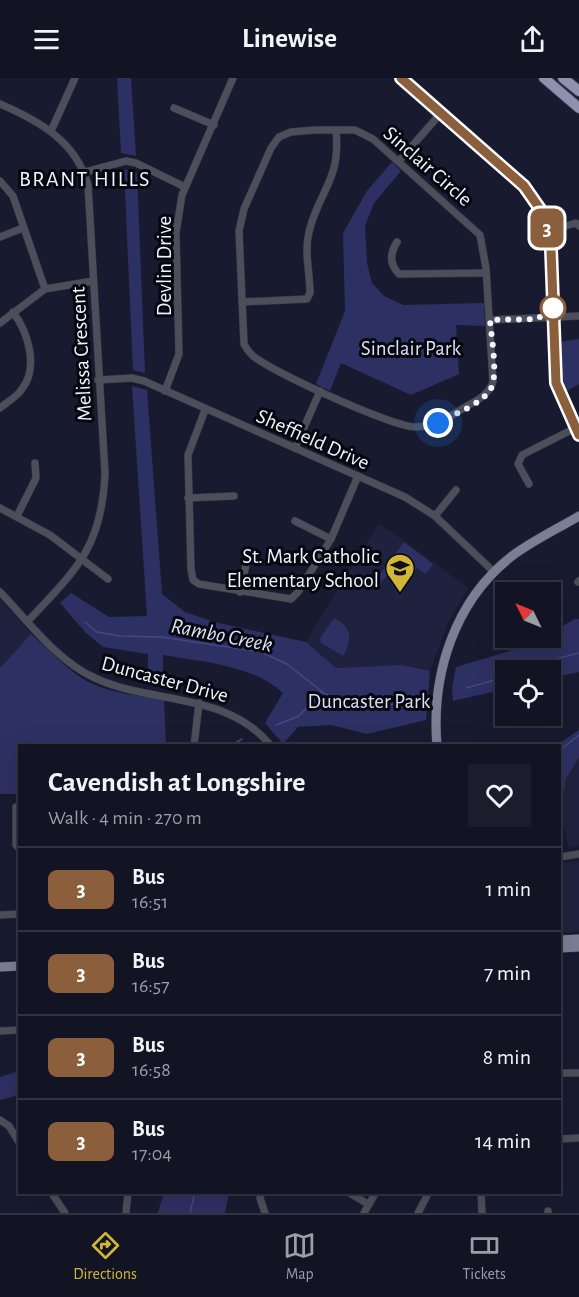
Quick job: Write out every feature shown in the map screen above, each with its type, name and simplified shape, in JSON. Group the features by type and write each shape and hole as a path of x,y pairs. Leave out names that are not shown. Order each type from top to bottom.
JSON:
{"highway":[{"path":"544,78 579,108"},
{"path":"563,78 579,91"}],"main road":[{"path":"437,744 438,688 448,648 467,607 494,572 530,544 579,516"},
{"path":"561,940 579,939"},
{"path":"561,948 579,947"},
{"path":"0,967 18,966"}],"street":[{"path":"51,131 75,78"},
{"name":"Devlin Drive","path":"165,391 179,354 176,233 185,187 233,78"},
{"path":"401,78 524,186 540,209 548,231 556,383 578,429 522,455 518,464 529,484"},
{"name":"Melissa Crescent","path":"0,104 30,117 64,141 85,172 88,185 104,491 98,527 82,560 28,621"},
{"path":"174,108 214,125"},
{"path":"399,161 441,113"},
{"path":"242,302 307,299 310,293 308,235 333,177 337,161 336,130"},
{"name":"Sinclair Circle","path":"336,130 355,130 366,135 399,161 480,235 486,273 494,372 490,390 478,400 438,423 414,428 388,421 320,391 251,355 244,344 240,221 271,148 279,137 291,132 336,130"},
{"path":"85,172 126,161 185,187"},
{"path":"0,181 13,196 45,289"},
{"path":"548,231 570,224 579,225"},
{"path":"0,237 23,228"},
{"path":"397,242 392,251 392,264 399,274 486,273"},
{"path":"0,323 45,289 93,281"},
{"path":"0,408 19,393 28,378 29,341 23,325 13,312"},
{"path":"490,320 554,319 579,316"},
{"name":"Sheffield Drive","path":"98,380 132,378 422,505 494,572"},
{"path":"295,448 320,391"},
{"path":"205,410 188,455 193,580 199,584 291,599 298,592 331,539 358,476"},
{"path":"18,516 36,478 35,463"},
{"path":"435,516 456,490"},
{"path":"188,498 234,496"},
{"path":"0,508 50,535 108,579"},
{"path":"295,521 331,539"},
{"path":"240,592 246,565"},
{"name":"Duncaster Drive","path":"0,592 72,664 92,676 106,683 199,703 247,722 269,744"},
{"path":"194,744 199,703"},
{"path":"16,807 16,845 18,847"},
{"path":"561,857 579,854"},
{"path":"0,915 18,914"},
{"path":"0,1031 18,1030"},
{"path":"561,1073 579,1072"},
{"path":"0,1120 9,1126 18,1141"},
{"path":"561,1139 579,1138"},
{"path":"52,1194 65,1213"},
{"path":"126,1213 128,1194"},
{"path":"261,1194 265,1213"},
{"path":"351,1194 368,1204"},
{"path":"364,1213 375,1194"},
{"path":"418,1213 428,1194"},
{"path":"481,1194 482,1213"}],"shaded area":[{"name":"St. Mark Catholic Elementary School","path":"379,523 468,588 448,622 430,671 402,665 336,668 306,642"},
{"path":"0,599 31,634 0,668"},
{"path":"579,757 579,845 569,848 561,816 561,795 565,789 565,781"},
{"path":"579,861 579,932 561,933 561,863"}],"green space":[{"path":"117,78 131,78 136,156 121,153"},
{"name":"Sinclair Park","path":"392,162 401,171 374,203 365,226 367,263 372,283 384,296 403,305 484,303 485,326 456,325 459,374 411,395 341,363 330,391 316,384 345,311 343,233 367,191"},
{"path":"124,169 137,173 145,373 133,370"},
{"path":"579,339 579,384 566,391 562,381 560,342"},
{"name":"Duncaster Park","path":"132,386 147,390 162,594 185,612 214,622 306,642 336,668 402,665 430,671 426,720 367,734 331,725 298,727 283,744 265,723 283,693 257,676 227,666 163,655 163,686 148,683 148,654 103,647 85,632 60,603 71,593 109,617 147,616"},
{"path":"404,542 433,564 426,574 417,568 403,587 400,585 401,579 393,572 387,575 377,588 372,585"},
{"path":"334,618 345,626 349,634 343,656 321,643 320,638"},
{"path":"579,619 579,672 561,676 561,660 495,660 495,691 453,701 452,688 456,667 520,648 561,648 561,627"},
{"path":"31,634 77,675 97,686 164,699 166,744 18,744 18,794 0,794 0,668"},
{"path":"579,730 579,757 565,781 565,789 561,795 561,744 558,744"},
{"path":"18,1071 18,1095 0,1100 0,1077"},
{"path":"163,1194 229,1194 225,1213 158,1213"}],"waterway":[{"name":"Rambo Creek","path":"85,622 97,632 120,636 161,637 261,652 287,664 325,694 348,703 390,705 415,698"},
{"name":"Rambo Creek","path":"552,660 579,653"},
{"name":"Rambo Creek","path":"466,688 495,680"},
{"path":"276,725 299,716 322,691"},
{"path":"561,749 579,735"},
{"path":"233,744 242,739"},
{"name":"Rambo Creek","path":"190,1213 195,1194"}],"bus line":[{"name":"3","path":"401,78 524,186 540,209 548,231 551,249 556,383 579,435"}],"place":[{"name":"St. Mark Catholic Elementary School","path":"400,594"}],"district":[{"name":"BRANT HILLS","path":"85,178"}],"route":[{"path":"438,423 478,400 490,390 494,372 490,320 537,319 553,308"}]}
